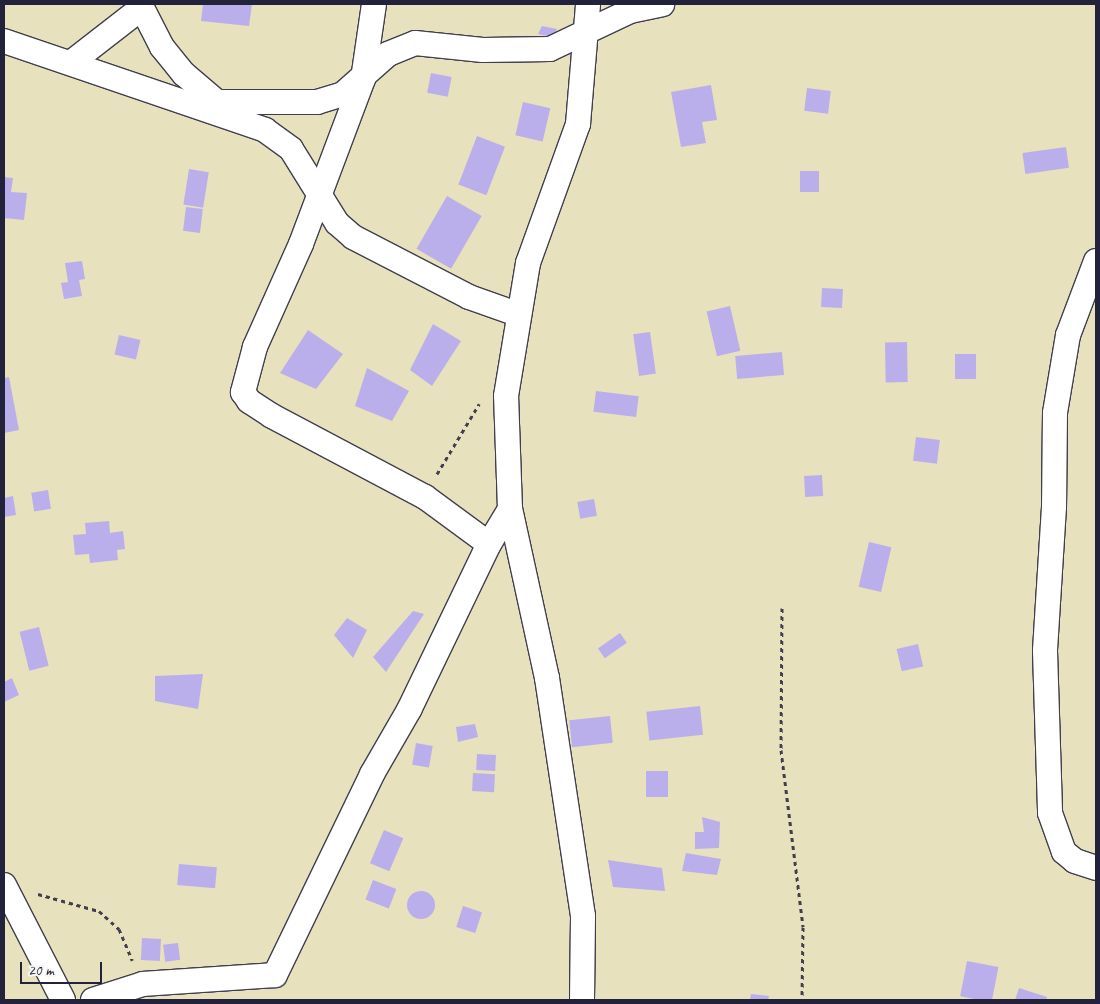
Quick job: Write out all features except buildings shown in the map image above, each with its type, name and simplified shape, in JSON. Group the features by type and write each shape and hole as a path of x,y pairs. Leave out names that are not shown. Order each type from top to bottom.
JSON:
{"street":[{"path":"374,4 362,79 319,196 255,347 243,392 249,401 272,416 425,497 489,544"},
{"path":"582,1000 583,916 566,792 547,678 510,509 506,396 517,314 528,263 578,124 588,4"},
{"path":"218,102 317,102 344,94 388,54 414,43 483,50 533,51 550,49 585,29 630,11 662,4"},
{"path":"72,62 140,6 168,54 184,74 239,120"},
{"path":"4,41 72,62 265,130 291,148 337,223 353,237 469,297 517,314"},
{"path":"1096,261 1068,336 1055,413 1054,507 1045,651 1050,814 1064,852 1075,860 1096,868"},
{"path":"93,1000 143,984 275,975 372,774 425,679 489,544 510,509"},
{"path":"4,885 63,1000"}],"path":[{"path":"425,497 455,440 480,402"},
{"path":"782,608 781,750 802,927 802,1000"},
{"path":"4,885 99,911 118,930 143,984"}]}
